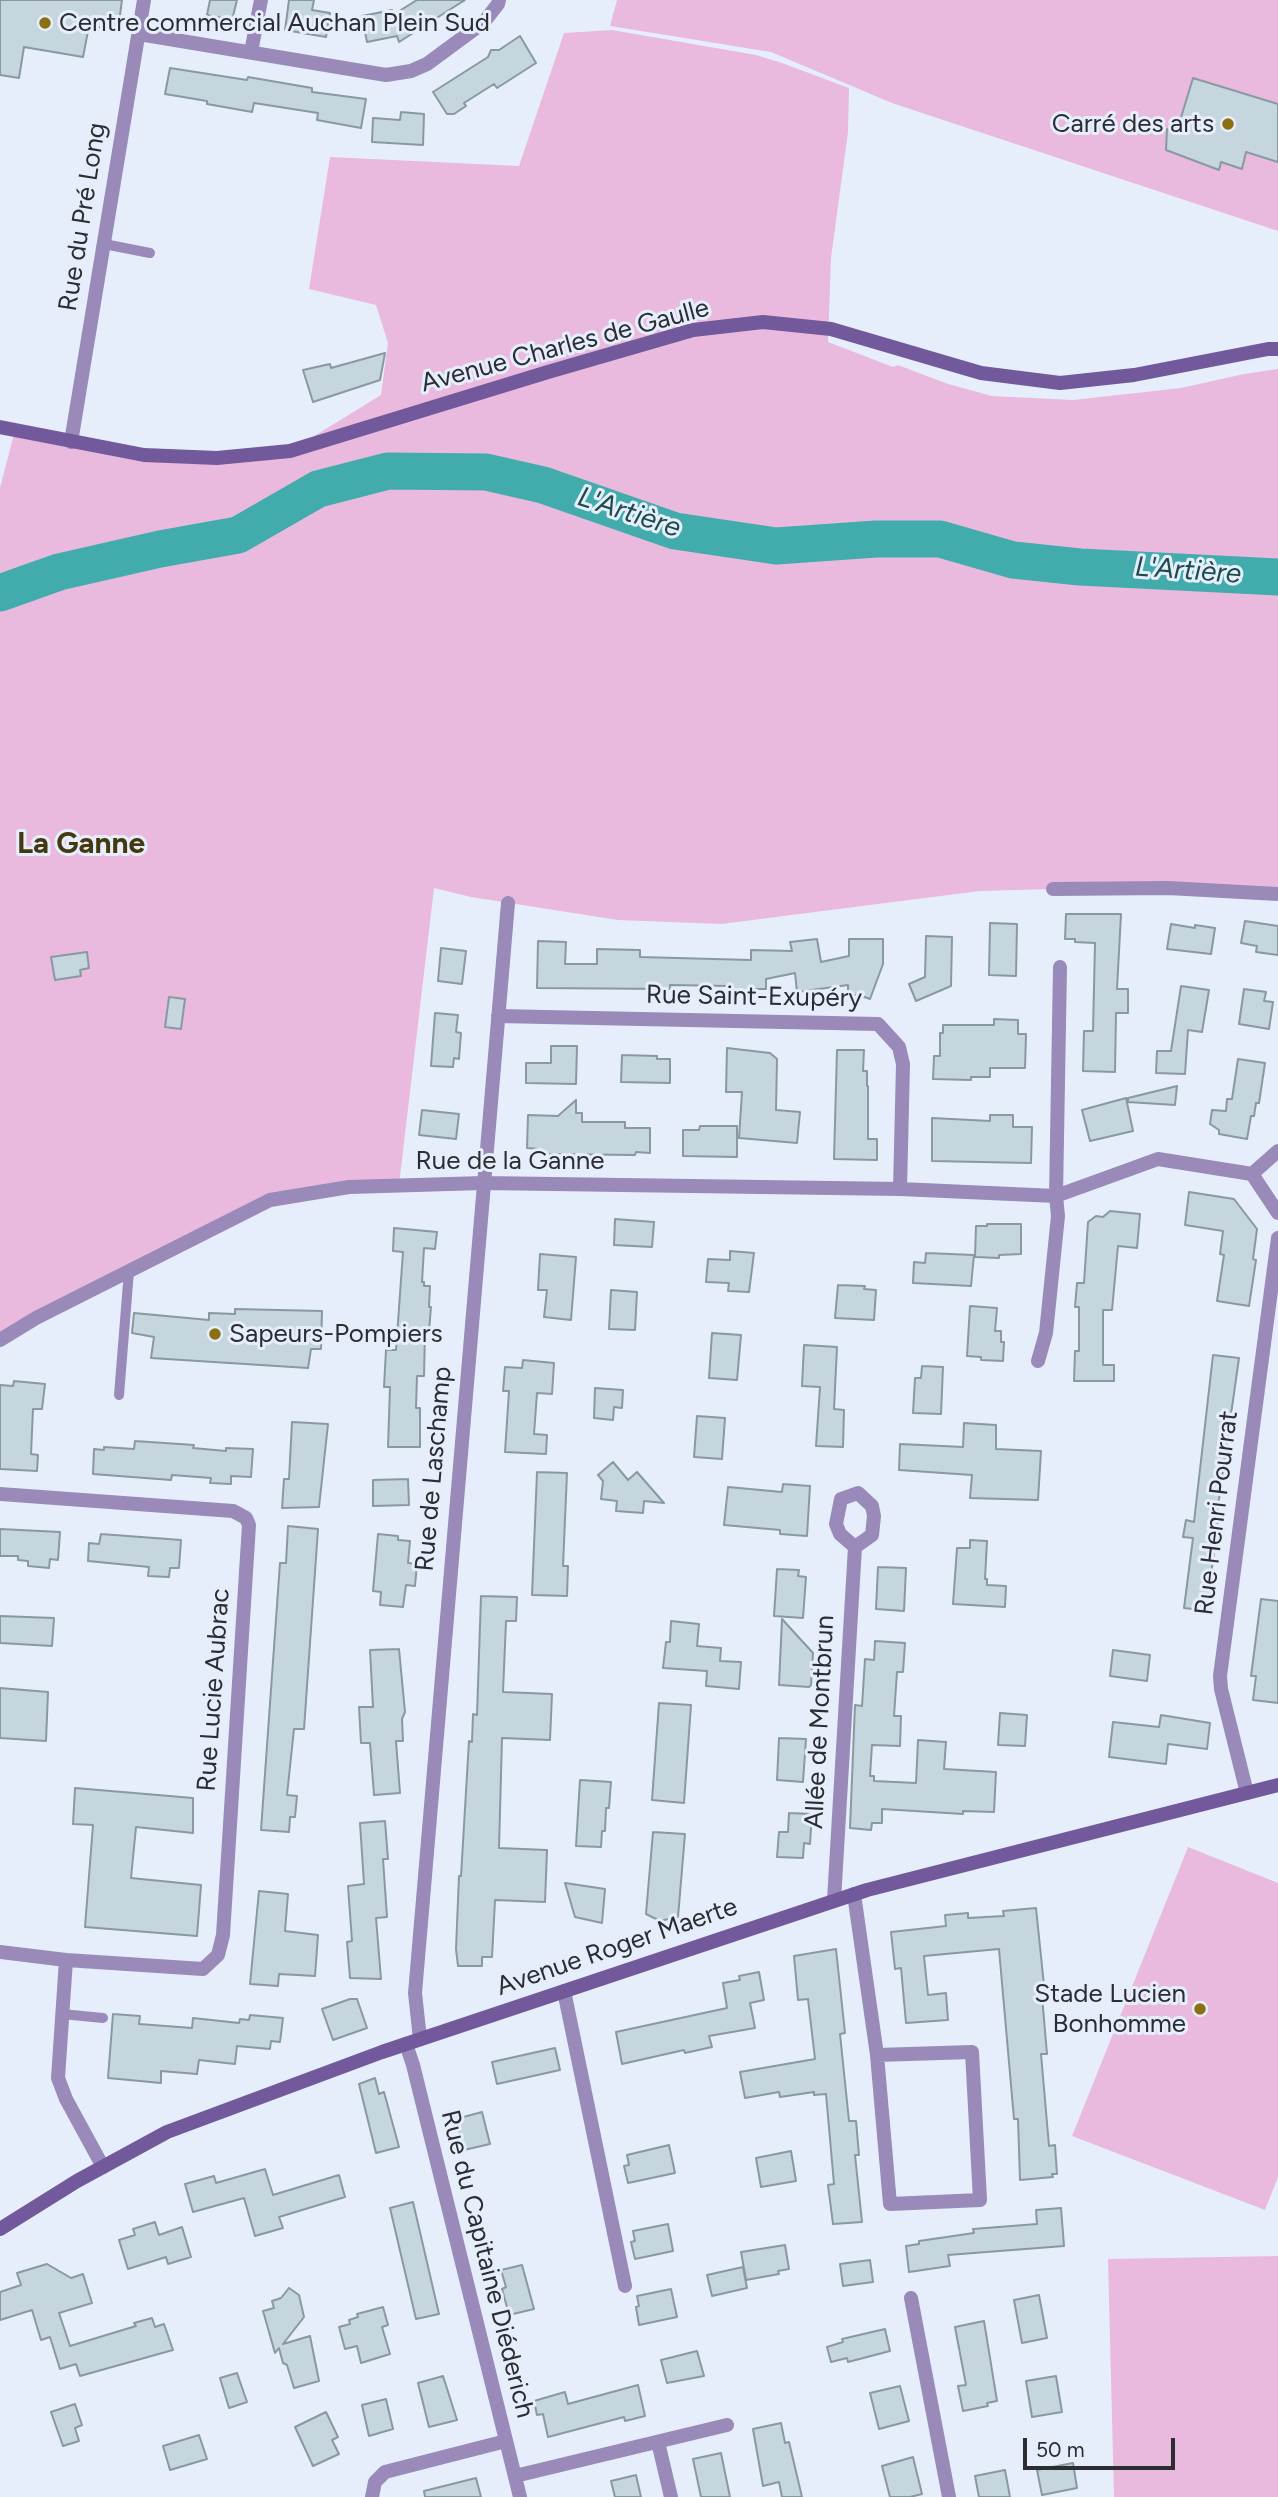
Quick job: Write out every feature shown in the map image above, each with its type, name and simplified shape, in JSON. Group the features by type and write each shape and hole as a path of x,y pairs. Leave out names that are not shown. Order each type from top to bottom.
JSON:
{"main road":[{"name":"Avenue Charles de Gaulle","path":"0,427 144,455 217,458 290,451 693,330 763,322 831,329 981,373 1060,383 1134,375 1278,349"},
{"name":"Avenue Roger Maerte","path":"0,2229 103,2167 167,2133 413,2041 854,1894 1278,1785"}],"street":[{"name":"Rue du Pré Long","path":"71,442 144,0"},
{"path":"251,52 261,0"},
{"path":"139,34 386,75 411,71 427,64 484,22 499,0"},
{"path":"1053,889 1168,888 1278,894"},
{"name":"Rue de Laschamp","path":"413,2041 508,903"},
{"path":"1038,1361 1046,1333 1058,1216 1056,1196 1060,967"},
{"name":"Rue Saint-Exupéry","path":"498,1016 878,1024 899,1047 903,1064 901,1189"},
{"path":"1252,1174 1278,1151"},
{"path":"1056,1196 1158,1159 1252,1174 1278,1213"},
{"name":"Rue de la Ganne","path":"0,1340 36,1318 270,1200 349,1187 483,1183 901,1189 1056,1196"},
{"name":"Rue Henri Pourrat","path":"1247,1793 1221,1689 1220,1675 1278,1238"},
{"name":"Rue Lucie Aubrac","path":"0,1493 233,1511 246,1518 249,1525 223,1935 218,1955 203,1969 66,1960"},
{"name":"Allée de Montbrun","path":"834,1900 855,1547"},
{"path":"854,1894 877,2055 890,2204 980,2200 972,2052 877,2055"},
{"path":"0,1952 66,1960 58,2078 66,2099 103,2167"},
{"path":"564,1991 625,2286"},
{"name":"Rue du Capitaine Diéderich","path":"413,2041 520,2497"},
{"path":"911,2298 950,2497"},
{"path":"515,2476 727,2425"},
{"path":"372,2497 375,2482 385,2472 506,2441"},
{"path":"658,2442 671,2497"}],"lane":[{"path":"104,244 150,253"},
{"path":"118,1395 129,1271"},
{"path":"62,2014 103,2018"}],"shaded area":[{"path":"617,0 1278,0 1278,231 892,103 771,52 610,26"},
{"path":"612,30 756,55 849,88 848,132 831,258 828,342 893,367 898,365 948,384 992,396 1073,400 1181,388 1278,369 1278,894 1053,889 980,891 721,924 618,920 471,897 434,888 399,1185 270,1200 0,1340 0,488 15,430 144,455 290,451 381,395 388,343 376,305 309,289 330,157 519,166 564,33"},
{"name":"Stade Lucien Bonhomme","path":"1188,1847 1278,1883 1278,2177 1265,2210 1072,2136"},
{"path":"1278,2256 1278,2497 1114,2497 1108,2259"}],"building":[{"name":"Centre commercial Auchan Plein Sud","path":"0,0 122,0 118,30 89,26 83,57 24,47 19,78 0,75"},
{"path":"210,0 237,0 232,20 207,15"},
{"path":"289,0 314,0 312,10 330,13 326,37 285,30"},
{"path":"417,0 465,0 399,42 397,36 367,42 362,16 392,10 393,15"},
{"path":"520,36 536,63 497,88 494,84 464,103 466,106 454,114 447,114 433,92 488,57 491,50 499,50"},
{"path":"170,68 247,80 248,77 312,88 312,92 366,99 361,128 317,120 318,113 254,103 252,112 165,94"},
{"name":"Carré des arts","path":"1193,78 1278,104 1278,162 1246,152 1242,169 1221,162 1219,170 1166,150 1167,129 1172,130 1174,123 1179,124"},
{"path":"401,112 424,114 423,145 372,142 373,118 400,120"},
{"path":"385,353 380,380 313,402 303,370 330,364 331,368"},
{"path":"1066,914 1121,914 1117,989 1128,989 1128,1013 1116,1013 1115,1072 1083,1071 1084,1031 1093,1031 1095,943 1065,939"},
{"path":"1245,921 1278,926 1278,955 1256,952 1257,946 1241,943"},
{"path":"990,923 1017,924 1016,976 989,975"},
{"path":"1171,924 1215,928 1211,954 1167,949"},
{"path":"926,936 952,937 951,986 916,1001 909,984 925,977"},
{"path":"817,939 821,962 849,956 849,939 883,939 883,964 870,999 848,995 848,985 797,992 795,973 766,979 766,989 751,989 751,992 728,992 728,986 670,985 670,989 537,988 538,941 566,942 565,964 597,964 597,949 640,950 640,957 751,960 751,950 792,951 790,942"},
{"path":"441,948 466,951 462,984 438,981"},
{"path":"87,952 89,968 80,970 81,976 55,980 51,957"},
{"path":"1181,986 1209,990 1202,1032 1188,1030 1185,1074 1156,1073 1157,1051 1171,1051"},
{"path":"1244,989 1266,992 1264,1001 1273,1002 1269,1029 1239,1024"},
{"path":"169,997 185,999 181,1029 165,1027"},
{"path":"435,1013 458,1015 456,1032 461,1033 459,1059 454,1058 453,1067 431,1066"},
{"path":"994,1019 1018,1020 1018,1034 1026,1034 1025,1068 990,1068 990,1077 971,1077 971,1080 933,1079 934,1056 940,1056 940,1033 943,1033 943,1025 994,1025"},
{"path":"551,1046 577,1046 576,1084 526,1083 526,1063 551,1063"},
{"path":"727,1048 770,1053 777,1059 776,1110 800,1112 797,1143 739,1138 742,1092 726,1092"},
{"path":"837,1050 864,1050 863,1071 867,1071 868,1086 868,1139 877,1139 877,1160 834,1159"},
{"path":"622,1055 670,1059 670,1083 621,1082"},
{"path":"1238,1059 1265,1063 1259,1103 1256,1103 1254,1116 1251,1116 1247,1139 1219,1134 1219,1130 1210,1124 1212,1110 1226,1111 1227,1099 1232,1099"},
{"path":"1177,1086 1175,1105 1128,1102 1128,1098"},
{"path":"1126,1098 1133,1131 1090,1141 1082,1110"},
{"path":"576,1100 576,1113 582,1113 582,1122 625,1122 625,1128 650,1128 650,1153 539,1154 539,1149 527,1148 528,1115 558,1116"},
{"path":"422,1110 459,1114 456,1139 419,1135"},
{"path":"990,1115 1013,1115 1013,1127 1032,1127 1031,1163 932,1161 932,1118 990,1121"},
{"path":"700,1126 737,1126 737,1157 683,1156 683,1130 699,1130"},
{"path":"1189,1192 1234,1199 1257,1229 1253,1259 1256,1260 1249,1306 1217,1301 1224,1255 1220,1254 1223,1231 1185,1225"},
{"path":"1110,1211 1140,1214 1137,1248 1118,1246 1112,1310 1103,1310 1103,1365 1114,1365 1114,1381 1074,1381 1075,1351 1079,1351 1079,1307 1075,1307 1077,1283 1084,1283 1088,1222 1096,1216 1103,1217"},
{"path":"615,1219 654,1222 652,1247 614,1245"},
{"path":"1021,1224 1021,1254 999,1255 999,1258 975,1257 976,1226"},
{"path":"394,1228 437,1232 435,1249 424,1248 422,1282 424,1286 430,1286 431,1307 429,1331 425,1331 424,1376 417,1376 416,1408 420,1408 420,1447 388,1447 390,1387 384,1387 386,1350 396,1350 403,1252 393,1251"},
{"path":"730,1251 754,1253 749,1292 728,1291 729,1283 706,1282 708,1259 730,1260"},
{"path":"926,1253 974,1255 971,1286 913,1283 914,1262 925,1263"},
{"path":"540,1254 576,1257 571,1320 544,1317 547,1290 538,1290"},
{"path":"838,1285 865,1286 864,1289 876,1290 874,1320 835,1318"},
{"path":"611,1290 637,1292 635,1330 609,1329"},
{"path":"970,1306 997,1308 995,1331 1001,1331 1001,1342 1004,1342 1003,1361 967,1356"},
{"path":"235,1309 322,1311 321,1349 311,1349 308,1368 151,1358 154,1337 132,1333 134,1313 209,1320 209,1313 235,1314"},
{"path":"712,1333 741,1335 737,1380 709,1378"},
{"path":"804,1345 837,1347 834,1409 844,1410 843,1447 816,1446 820,1387 802,1386"},
{"path":"1213,1355 1239,1358 1217,1513 1209,1591 1212,1591 1210,1611 1184,1608 1193,1538 1183,1537 1186,1520 1194,1522"},
{"path":"523,1360 554,1363 552,1394 537,1393 534,1434 547,1435 546,1454 505,1452 509,1391 503,1391 505,1367 522,1368"},
{"path":"922,1366 943,1367 941,1414 913,1413 915,1378 921,1378"},
{"path":"14,1381 45,1384 42,1409 33,1409 31,1454 38,1455 37,1471 0,1469 0,1385 13,1386"},
{"path":"595,1388 623,1390 622,1408 614,1407 613,1420 594,1418"},
{"path":"697,1416 725,1418 722,1459 694,1457"},
{"path":"292,1422 328,1424 319,1507 282,1508 284,1479 289,1479"},
{"path":"964,1423 996,1425 996,1449 1041,1451 1038,1500 970,1498 972,1475 899,1470 900,1444 963,1447"},
{"path":"135,1441 194,1445 193,1448 226,1451 226,1448 253,1449 251,1477 231,1476 231,1484 210,1483 211,1478 172,1475 171,1480 93,1474 94,1449 134,1449"},
{"path":"613,1462 628,1480 637,1472 664,1503 644,1501 643,1513 616,1511 617,1501 601,1499 603,1481 598,1475"},
{"path":"537,1472 567,1473 563,1566 568,1566 567,1596 532,1595"},
{"path":"408,1479 409,1505 373,1506 373,1480"},
{"path":"783,1484 810,1486 807,1536 780,1534 780,1530 724,1525 728,1487 782,1492"},
{"path":"288,1526 318,1529 304,1729 294,1729 287,1795 297,1796 295,1817 290,1817 289,1832 261,1830 280,1563 286,1563"},
{"path":"0,1529 60,1532 58,1560 50,1559 49,1568 28,1566 28,1561 18,1560 18,1556 0,1556"},
{"path":"101,1534 181,1540 179,1568 170,1568 169,1577 148,1576 149,1567 88,1561 89,1543 99,1544"},
{"path":"378,1534 398,1536 398,1540 410,1541 408,1563 417,1564 415,1586 406,1585 403,1607 380,1605 381,1592 373,1591"},
{"path":"970,1540 987,1541 985,1579 987,1585 1006,1586 1005,1607 953,1604 957,1548 970,1548"},
{"path":"878,1567 906,1568 904,1611 876,1609"},
{"path":"777,1569 799,1570 798,1576 806,1577 803,1618 774,1616"},
{"path":"481,1596 517,1597 516,1621 506,1621 503,1692 552,1694 550,1740 502,1738 499,1848 547,1850 545,1902 495,1900 492,1957 482,1957 482,1966 458,1966 456,1949 459,1876 469,1741 472,1742 473,1714 477,1715"},
{"path":"1261,1599 1278,1601 1278,1703 1253,1700 1256,1676 1251,1676"},
{"path":"0,1616 54,1618 52,1646 0,1643"},
{"path":"782,1619 813,1653 809,1687 779,1685"},
{"path":"671,1621 699,1624 697,1646 721,1648 720,1661 741,1662 739,1689 706,1686 707,1671 663,1668 666,1642 670,1642"},
{"path":"875,1641 905,1643 903,1672 897,1672 894,1716 901,1716 900,1746 872,1745 870,1776 874,1776 874,1781 916,1783 918,1740 946,1742 944,1769 996,1772 994,1812 963,1811 963,1814 882,1809 882,1823 872,1823 871,1830 850,1828 855,1705 862,1706 865,1659 874,1660"},
{"path":"399,1649 405,1712 402,1719 403,1741 396,1741 400,1793 374,1795 370,1743 361,1743 359,1707 373,1707 370,1650"},
{"path":"1113,1650 1150,1655 1147,1681 1110,1676"},
{"path":"0,1688 48,1692 46,1741 0,1738"},
{"path":"659,1703 691,1705 684,1803 652,1800"},
{"path":"1000,1713 1027,1715 1025,1746 998,1745"},
{"path":"1161,1715 1210,1723 1207,1749 1168,1744 1166,1764 1109,1757 1113,1722 1159,1727"},
{"path":"779,1738 806,1739 803,1782 777,1780"},
{"path":"580,1780 611,1782 601,1847 576,1846"},
{"path":"75,1788 193,1798 193,1833 136,1827 131,1878 201,1885 197,1936 85,1927 93,1825 73,1824"},
{"path":"789,1813 812,1814 810,1844 804,1843 803,1858 777,1857 779,1832 788,1832"},
{"path":"385,1821 388,1859 383,1859 387,1917 376,1918 381,1979 350,1978 347,1942 352,1941 348,1886 364,1884 360,1823"},
{"path":"653,1832 685,1834 678,1917 660,1921 646,1914"},
{"path":"565,1883 605,1889 602,1923 575,1917"},
{"path":"259,1891 288,1894 285,1931 318,1935 315,1976 279,1974 278,1986 250,1984"},
{"path":"1036,1908 1045,1995 1042,1996 1047,2054 1041,2054 1049,2146 1055,2145 1057,2174 1052,2174 1053,2177 1020,2180 1018,2119 1014,2119 999,1949 924,1956 928,1995 946,1993 948,2020 906,2023 901,1968 895,1969 891,1932 946,1926 945,1915 968,1913 968,1918 1004,1916 1003,1911"},
{"path":"836,1949 845,2033 840,2034 849,2121 856,2121 859,2155 855,2155 862,2222 833,2224 828,2185 834,2184 826,2094 814,2095 814,2092 780,2097 779,2092 745,2098 740,2072 815,2059 808,1999 798,2000 794,1956"},
{"path":"759,1972 764,2000 750,2003 755,2028 709,2036 712,2047 685,2053 684,2050 622,2064 616,2032 727,2008 723,1983"},
{"path":"357,1999 367,2028 333,2040 322,2009"},
{"path":"113,2014 140,2016 139,2024 192,2028 193,2018 239,2023 240,2019 249,2020 250,2015 283,2018 280,2042 271,2041 270,2049 237,2046 235,2064 199,2060 197,2074 161,2071 161,2083 108,2078"},
{"path":"555,2048 560,2070 497,2084 492,2062"},
{"path":"375,2078 379,2094 384,2092 399,2147 376,2153 359,2084"},
{"path":"482,2112 490,2144 464,2150 456,2119"},
{"path":"669,2145 675,2173 628,2183 624,2166 629,2165 627,2155"},
{"path":"791,2151 796,2181 761,2187 756,2158"},
{"path":"265,2169 273,2195 339,2175 345,2197 279,2217 283,2228 255,2236 244,2198 193,2212 185,2184 214,2176 216,2183"},
{"path":"413,2202 439,2314 416,2319 390,2208"},
{"path":"1061,2208 1064,2246 948,2255 950,2266 909,2272 906,2246 919,2244 919,2241 974,2233 973,2229 1037,2224 1036,2210"},
{"path":"155,2222 159,2235 182,2227 191,2257 168,2264 166,2257 128,2269 119,2240 135,2235 133,2229"},
{"path":"668,2224 673,2251 635,2259 631,2242 635,2241 633,2231"},
{"path":"785,2245 789,2269 778,2271 779,2274 746,2280 741,2252"},
{"path":"870,2260 873,2282 843,2286 840,2264"},
{"path":"47,2264 71,2278 83,2274 92,2303 59,2313 70,2346 136,2326 134,2323 152,2318 155,2327 164,2324 173,2350 80,2376 76,2364 60,2369 50,2337 41,2340 32,2310 0,2320 0,2292 21,2285 17,2273"},
{"path":"522,2265 534,2309 509,2315 502,2289 506,2287 501,2270"},
{"path":"743,2267 747,2288 712,2296 707,2275"},
{"path":"289,2288 299,2295 304,2317 283,2344 310,2336 319,2381 294,2388 279,2348 275,2353 263,2311 274,2308 272,2301 281,2298"},
{"path":"671,2289 677,2317 639,2325 637,2296"},
{"path":"1039,2295 1047,2338 1022,2343 1014,2300"},
{"path":"383,2307 388,2325 382,2327 390,2354 361,2363 357,2346 345,2349 339,2327 350,2324 349,2320 358,2317 357,2314"},
{"path":"984,2321 997,2401 987,2403 988,2406 963,2411 958,2386 966,2385 955,2327"},
{"path":"885,2329 890,2351 848,2362 847,2358 831,2362 827,2347 843,2342 842,2339"},
{"path":"697,2351 704,2376 667,2383 661,2360"},
{"path":"237,2373 247,2402 229,2408 220,2378"},
{"path":"443,2376 457,2420 429,2427 418,2383"},
{"path":"1056,2376 1062,2412 1032,2417 1026,2381"},
{"path":"638,2385 645,2416 625,2421 624,2417 548,2437 543,2414 537,2415 534,2401 565,2392 568,2404"},
{"path":"900,2386 909,2421 879,2429 870,2393"},
{"path":"386,2399 393,2429 369,2436 362,2405"},
{"path":"75,2404 82,2425 75,2428 79,2441 63,2446 51,2412"},
{"path":"326,2412 338,2437 332,2440 339,2454 313,2466 295,2427"},
{"path":"781,2423 785,2443 789,2442 802,2497 782,2497 779,2482 763,2486 753,2429"},
{"path":"199,2435 207,2459 170,2470 163,2446"},
{"path":"721,2453 730,2497 701,2497 693,2459"},
{"path":"913,2457 922,2494 890,2497 882,2466"},
{"path":"1073,2463 1077,2488 1042,2495 1037,2470"},
{"path":"1005,2470 1010,2497 979,2497 975,2476"},
{"path":"636,2475 641,2497 615,2497 611,2481"},
{"path":"476,2478 481,2497 425,2497 424,2491"}],"waterway":[{"name":"L'Artière","path":"0,593 59,572 238,535 318,489 388,471 486,472 543,485 675,531 776,546 876,539 940,539 1013,560 1080,567 1278,577"}],"place":[{"name":"Centre commercial Auchan Plein Sud","path":"45,23"},
{"name":"Carré des arts","path":"1228,124"},
{"name":"Sapeurs-Pompiers","path":"215,1334"},
{"name":"Stade Lucien Bonhomme","path":"1200,2009"}],"district":[{"name":"La Ganne","path":"81,844"}]}
